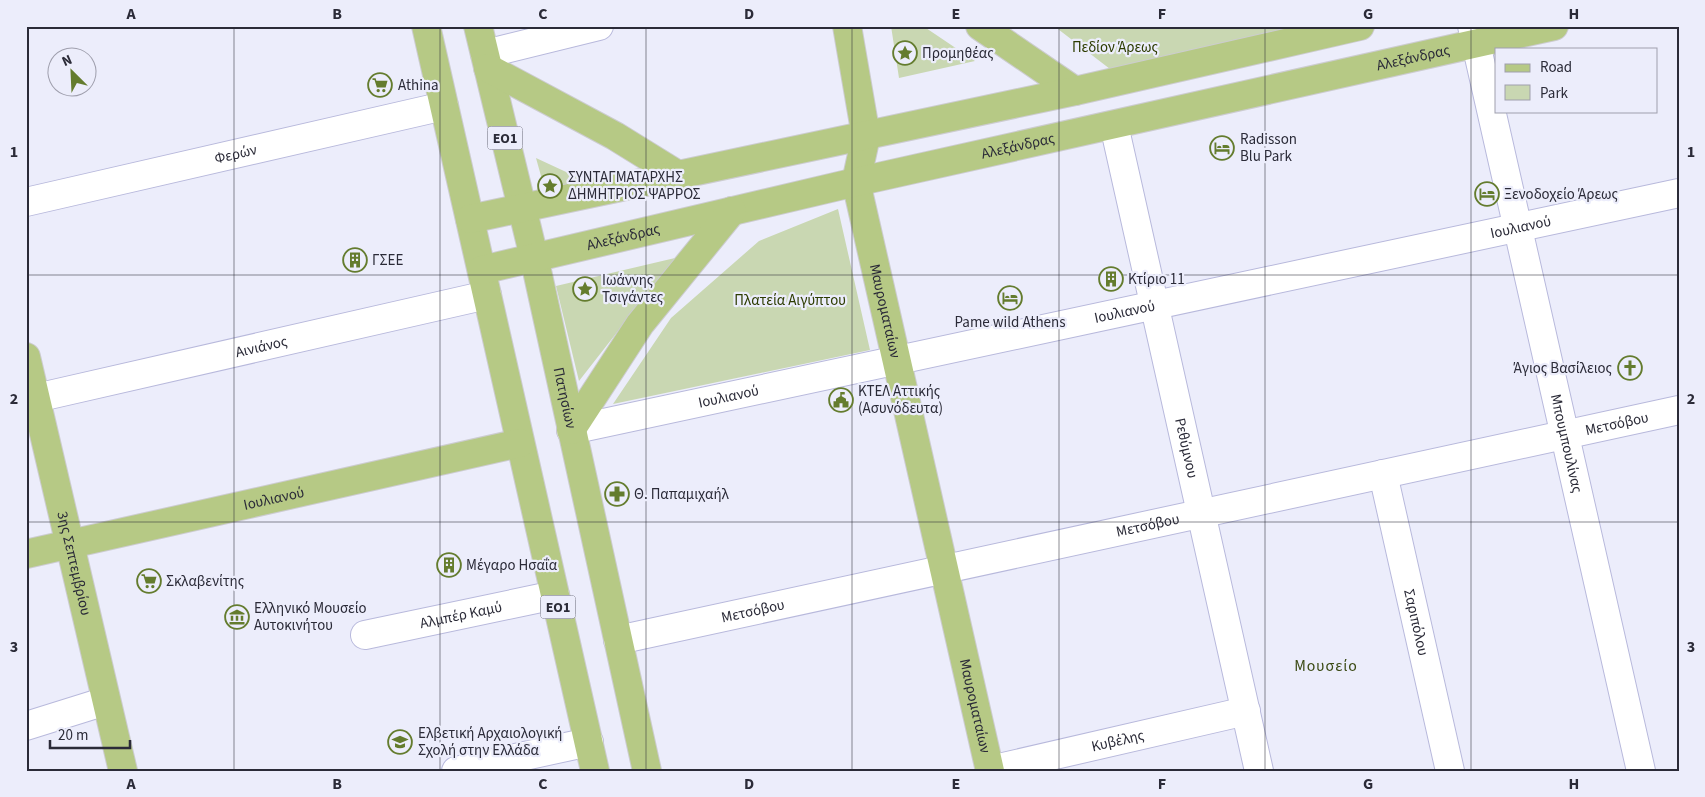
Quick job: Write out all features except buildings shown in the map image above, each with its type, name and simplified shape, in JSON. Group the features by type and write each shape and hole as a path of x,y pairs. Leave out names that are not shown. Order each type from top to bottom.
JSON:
{"main road":[{"name":"ΕΟ1","path":"426,26 595,771"},
{"name":"Πατησίων","path":"478,26 523,208 648,771"},
{"name":"Μαυροματαίων","path":"847,26 866,136 856,182 990,771"},
{"path":"980,26 1075,91"},
{"path":"470,219 1075,91 1360,26"},
{"name":"Αλεξάνδρας","path":"485,282 534,258 856,182 1114,125 1474,35 1554,26"},
{"path":"486,61 678,175"},
{"path":"571,430 640,324 732,211"},
{"name":"3ης Σεπτεμβρίου","path":"26,357 123,771"},
{"name":"Ιουλιανού","path":"26,554 520,443"}],"street":[{"path":"486,61 599,26"},
{"name":"Μπουμπουλίνας","path":"1474,35 1641,771"},
{"name":"Φερών","path":"26,202 444,106"},
{"name":"Ρεθύμνου","path":"1114,125 1259,771"},
{"name":"Ιουλιανού","path":"571,430 1679,193"},
{"name":"Αινιάνος","path":"36,398 485,282"},
{"name":"Μετσόβου","path":"618,640 1679,410"},
{"name":"Σαριπόλου","path":"1383,474 1450,771"},
{"name":"Αλμπέρ Καμύ","path":"365,636 555,595"},
{"path":"26,726 106,700"},
{"name":"Κυβέλης","path":"990,771 1246,711"},
{"path":"456,771 589,742"}],"green space":[{"path":"891,26 923,26 975,61 899,78"},
{"name":"Πεδίον Άρεως","path":"1054,26 1303,26 1110,69"},
{"path":"536,158 592,184 546,194"},
{"name":"Πλατεία Αιγύπτου","path":"838,209 870,350 613,404 671,318 759,241"},
{"path":"675,258 579,381 556,286"}],"place":[{"name":"Προμηθέας","path":"905,53"},
{"name":"Athina","path":"380,85"},
{"name":"Radisson Blu Park","path":"1222,148"},
{"name":"ΣΥΝΤΑΓΜΑΤΑΡΧΗΣ ΔΗΜΗΤΡΙΟΣ ΨΑΡΡΟΣ","path":"550,186"},
{"name":"Ξενοδοχείο Άρεως","path":"1487,194"},
{"name":"ΓΣΕΕ","path":"355,260"},
{"name":"Κτίριο 11","path":"1111,279"},
{"name":"Ιωάννης Τσιγάντες","path":"585,289"},
{"name":"Pame wild Athens","path":"1010,298"},
{"name":"Άγιος Βασίλειος","path":"1630,368"},
{"name":"ΚΤΕΛ Αττικής (Ασυνόδευτα)","path":"841,400"},
{"name":"Θ. Παπαμιχαήλ","path":"617,494"},
{"name":"Μέγαρο Ησαΐα","path":"449,565"},
{"name":"Σκλαβενίτης","path":"149,581"},
{"name":"Ελληνικό Μουσείο Αυτοκινήτου","path":"237,617"},
{"name":"Ελβετική Αρχαιολογική Σχολή στην Ελλάδα","path":"400,742"}],"district":[{"name":"Μουσείο","path":"1326,665"}]}
